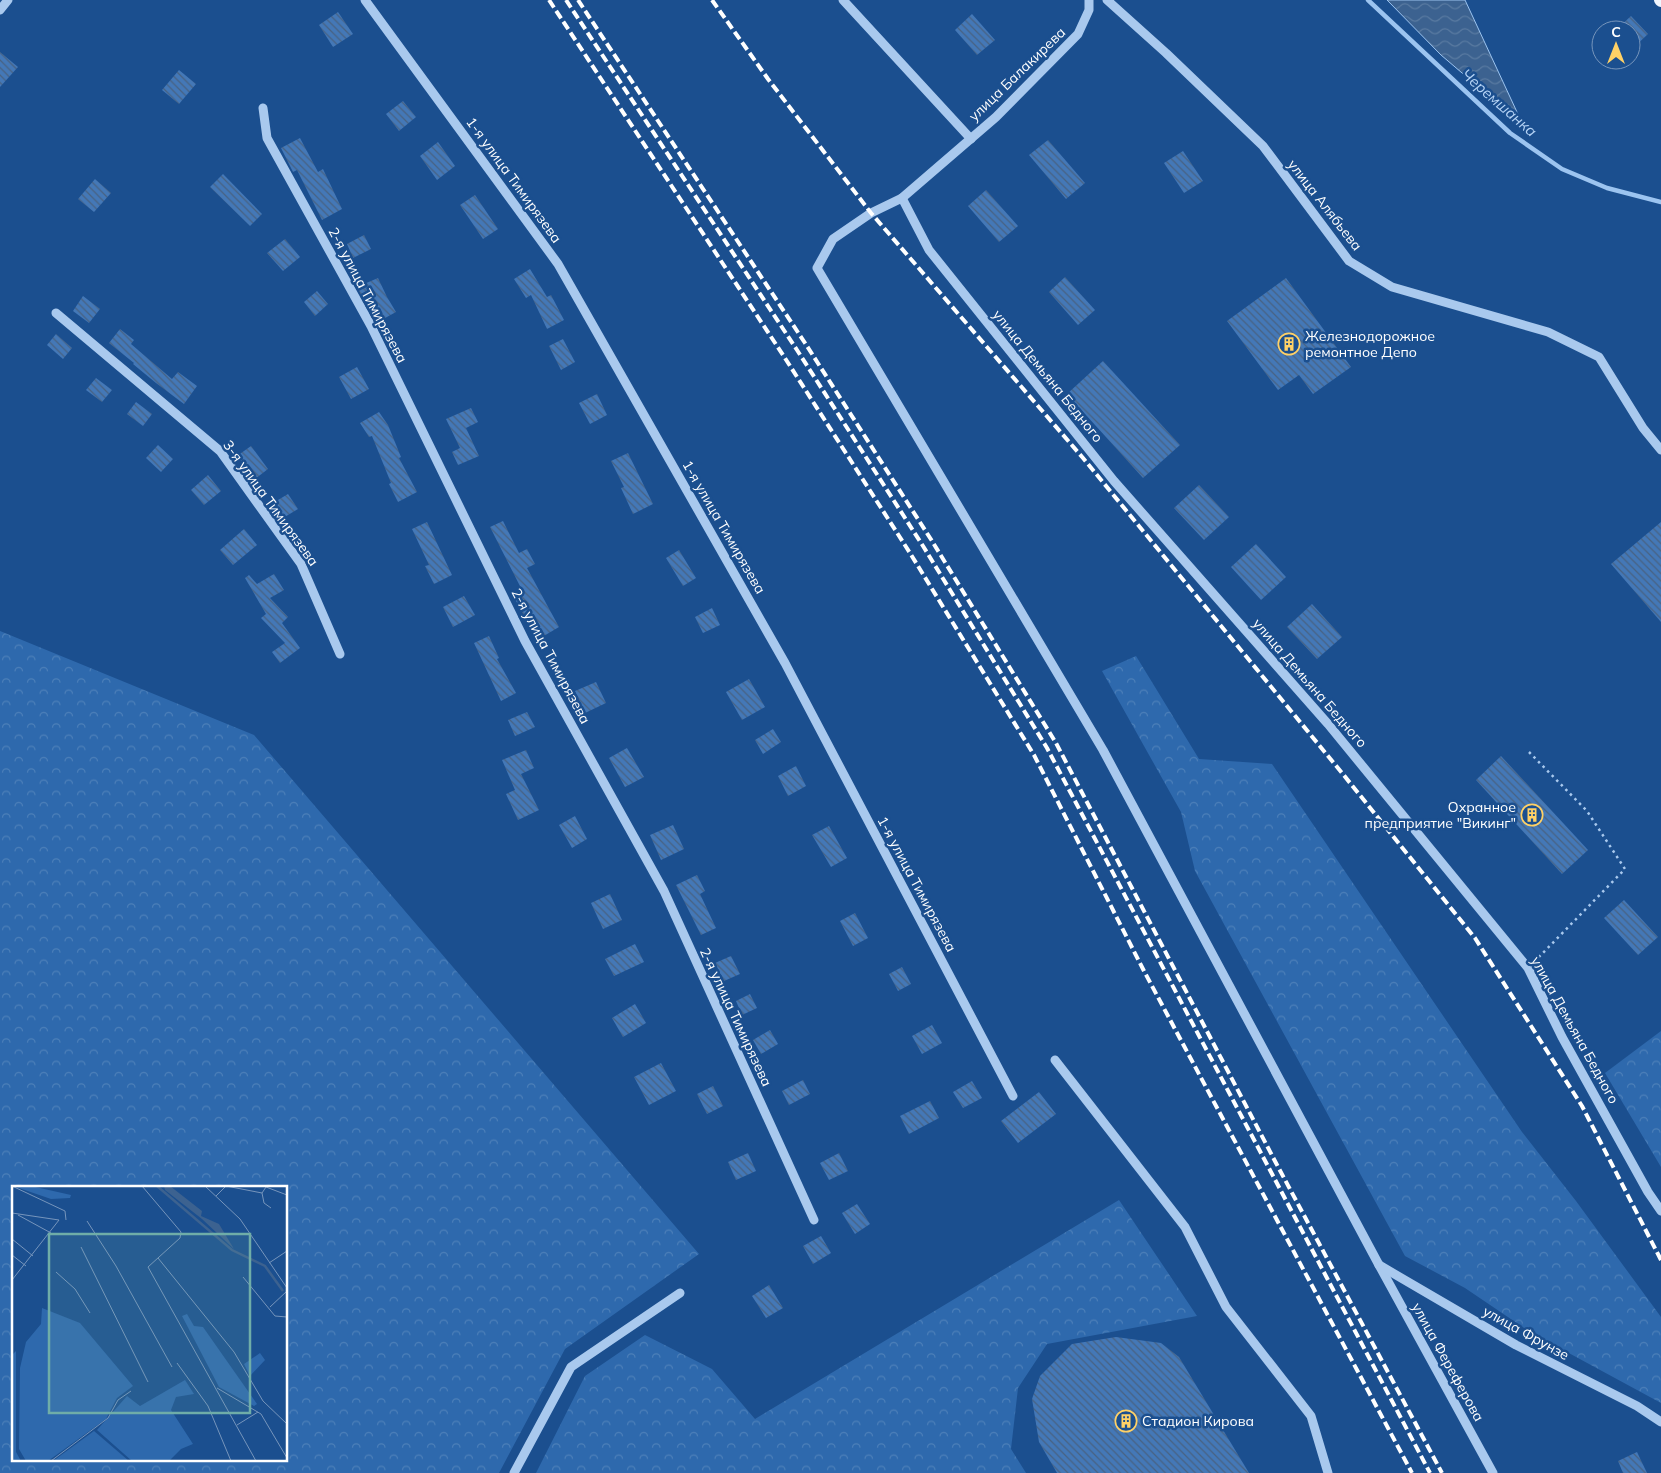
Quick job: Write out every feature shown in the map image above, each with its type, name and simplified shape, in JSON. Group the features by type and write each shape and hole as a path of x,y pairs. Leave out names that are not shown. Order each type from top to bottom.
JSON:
{"street":[{"path":"0,10 8,0"},
{"name":"1-я улица Тимирязева","path":"365,0 558,264 785,663 1013,1096"},
{"path":"843,0 971,139"},
{"name":"улица Балакирева","path":"902,198 996,117 1078,34 1089,10 1089,0"},
{"name":"улица Алябьева","path":"1107,0 1166,53 1263,146 1349,261 1392,287 1548,332 1600,357 1644,428 1661,450"},
{"name":"2-я улица Тимирязева","path":"263,108 266,138 370,326 525,641 664,891 814,1220"},
{"name":"улица Демьяна Бедного","path":"902,198 929,250 1114,481 1328,724 1528,968 1562,1037 1648,1192 1661,1211"},
{"name":"улица Фереферова","path":"902,198 871,213 833,240 817,268 1103,750 1493,1473"},
{"name":"3-я улица Тимирязева","path":"56,313 220,451 301,564 340,654"},
{"path":"1055,1060 1185,1227 1226,1307 1311,1416 1328,1473"},
{"path":"1648,1192 1661,1197"},
{"name":"улица Фрунзе","path":"1379,1264 1516,1345 1637,1406 1661,1422"},
{"path":"514,1473 571,1367 680,1293"}],"path":[{"path":"1528,968 1625,869 1587,811 1529,752"}],"green space":[{"path":"0,631 254,735 699,1254 565,1349 499,1473 0,1473"},
{"path":"1136,656 1199,759 1272,764 1522,1132 1576,1201 1661,1317 1661,1403 1530,1332 1465,1288 1405,1256 1195,871 1181,812 1102,671"},
{"path":"1661,1031 1661,1167 1605,1073"},
{"path":"1119,1200 1197,1316 1047,1344 1018,1388 1011,1449 1026,1473 536,1473 585,1376 645,1335 712,1369 755,1419"}],"water":[{"path":"1387,0 1465,0 1523,125 1441,55"}],"building":[{"path":"338,12 353,34 333,47 319,25"},
{"path":"972,14 995,40 977,55 955,30"},
{"path":"1631,16 1635,20 1627,20"},
{"path":"1641,27 1648,34 1641,41"},
{"path":"0,52 18,67 0,87"},
{"path":"179,70 196,84 179,104 162,90"},
{"path":"403,101 416,117 399,131 386,114"},
{"path":"300,138 318,172 323,169 342,209 322,220 297,170 293,172 281,148"},
{"path":"1048,140 1085,183 1066,199 1029,155"},
{"path":"438,142 455,166 437,180 420,156"},
{"path":"1183,151 1203,181 1184,193 1164,163"},
{"path":"223,174 262,214 250,226 210,187"},
{"path":"95,179 111,193 94,212 78,199"},
{"path":"986,190 1018,226 999,242 968,206"},
{"path":"475,195 498,229 483,239 460,205"},
{"path":"364,235 371,249 353,258 347,244"},
{"path":"285,239 300,257 283,271 267,253"},
{"path":"530,269 547,297 551,295 564,320 547,329 531,295 526,298 514,279"},
{"path":"1065,277 1095,310 1078,325 1049,292"},
{"path":"378,278 396,312 376,323 357,287"},
{"name":"Железнодорожное ремонтное Депо","path":"1286,278 1351,367 1313,394 1299,375 1278,390 1227,321"},
{"path":"317,291 328,304 315,316 304,302"},
{"path":"83,296 100,309 89,323 73,311"},
{"path":"120,329 134,340 131,344 172,379 178,372 197,386 184,404 109,343"},
{"path":"56,334 72,348 63,359 47,345"},
{"path":"563,339 575,362 561,370 549,346"},
{"path":"1103,361 1180,445 1143,478 1067,394"},
{"path":"357,367 369,389 351,399 339,377"},
{"path":"96,378 112,390 102,402 86,390"},
{"path":"597,394 607,415 590,424 579,403"},
{"path":"136,402 152,414 143,426 127,414"},
{"path":"471,408 478,422 466,428 479,456 458,465 452,452 460,448 446,419"},
{"path":"379,412 388,425 401,457 399,458 417,492 398,502 389,484 391,483 372,436 369,437 360,423"},
{"path":"158,445 173,459 161,472 146,458"},
{"path":"251,446 268,469 255,479 237,456"},
{"path":"628,453 653,504 633,514 621,488 624,487 611,461"},
{"path":"208,475 221,491 204,505 191,490"},
{"path":"1199,485 1229,517 1204,540 1174,508"},
{"path":"288,494 298,509 283,518 273,503"},
{"path":"503,521 519,553 527,549 535,564 527,568 559,627 537,640 515,599 524,594 490,527"},
{"path":"427,522 452,575 434,584 425,566 429,565 412,529"},
{"path":"1661,522 1661,622 1611,564"},
{"path":"244,529 257,545 233,565 220,550"},
{"path":"1256,544 1286,577 1261,600 1231,567"},
{"path":"679,550 696,578 683,586 666,558"},
{"path":"274,574 284,590 270,598 288,617 282,623 300,648 280,663 272,652 285,643 261,618 266,614 245,578 249,575 257,584"},
{"path":"464,596 475,615 453,627 443,607"},
{"path":"1312,604 1342,637 1317,659 1287,627"},
{"path":"712,608 720,625 703,633 695,617"},
{"path":"489,636 499,658 497,659 516,693 501,701 474,643"},
{"path":"749,679 765,707 742,720 726,692"},
{"path":"596,682 606,703 585,713 575,691"},
{"path":"527,712 535,727 515,736 508,720"},
{"path":"773,729 781,742 763,754 755,740"},
{"path":"627,748 644,777 625,787 609,758"},
{"path":"526,750 534,768 521,774 539,810 518,820 506,794 515,790 502,760"},
{"name":"Охранное предприятие \"Викинг\"","path":"1501,756 1588,850 1562,874 1476,780"},
{"path":"796,766 806,786 788,796 778,776"},
{"path":"575,816 587,839 572,848 559,825"},
{"path":"673,825 684,849 661,860 650,835"},
{"path":"829,826 847,858 831,867 812,835"},
{"path":"697,875 705,891 700,894 716,928 701,935 676,885"},
{"path":"610,894 622,920 603,929 591,903"},
{"path":"1624,900 1658,937 1638,955 1604,918"},
{"path":"855,913 868,938 853,946 840,921"},
{"path":"635,944 644,962 614,976 605,959"},
{"path":"731,956 740,974 724,981 715,963"},
{"path":"902,967 911,984 898,991 889,974"},
{"path":"750,994 757,1008 742,1015 736,1001"},
{"path":"635,1004 646,1023 623,1037 612,1018"},
{"path":"932,1025 942,1043 922,1054 912,1036"},
{"path":"770,1030 778,1044 761,1054 753,1040"},
{"path":"661,1063 676,1091 649,1105 634,1077"},
{"path":"803,1080 810,1094 789,1105 782,1091"},
{"path":"972,1081 982,1098 963,1108 953,1092"},
{"path":"713,1086 723,1106 707,1114 697,1094"},
{"path":"1039,1092 1056,1114 1018,1143 1001,1121"},
{"path":"930,1101 939,1118 909,1134 900,1116"},
{"path":"748,1153 756,1171 736,1180 728,1162"},
{"path":"839,1153 848,1171 829,1180 820,1163"},
{"path":"857,1204 870,1224 855,1234 842,1213"},
{"path":"821,1236 831,1253 813,1264 803,1246"},
{"path":"769,1285 783,1308 766,1318 752,1296"},
{"name":"Стадион Кирова","path":"1116,1337 1161,1343 1179,1357 1249,1473 1057,1473 1039,1442 1032,1399 1040,1376 1072,1344"},
{"path":"1637,1452 1647,1473 1623,1473 1618,1461"}],"waterway":[{"name":"Черемшанка","path":"1368,0 1510,133 1562,169 1607,188 1661,202"}],"railway":[{"path":"549,0 783,355 910,553 1034,755 1144,971 1412,1473"},
{"path":"566,0 797,350 923,546 1047,748 1430,1473"},
{"path":"578,0 805,343 932,541 1056,743 1276,1163 1442,1473"},
{"path":"712,0 768,79 871,213 1083,458 1475,938 1582,1106 1661,1260"}],"place":[{"name":"Железнодорожное ремонтное Депо","path":"1289,344"},
{"name":"Охранное предприятие \"Викинг\"","path":"1532,815"},
{"name":"Стадион Кирова","path":"1126,1421"}]}
